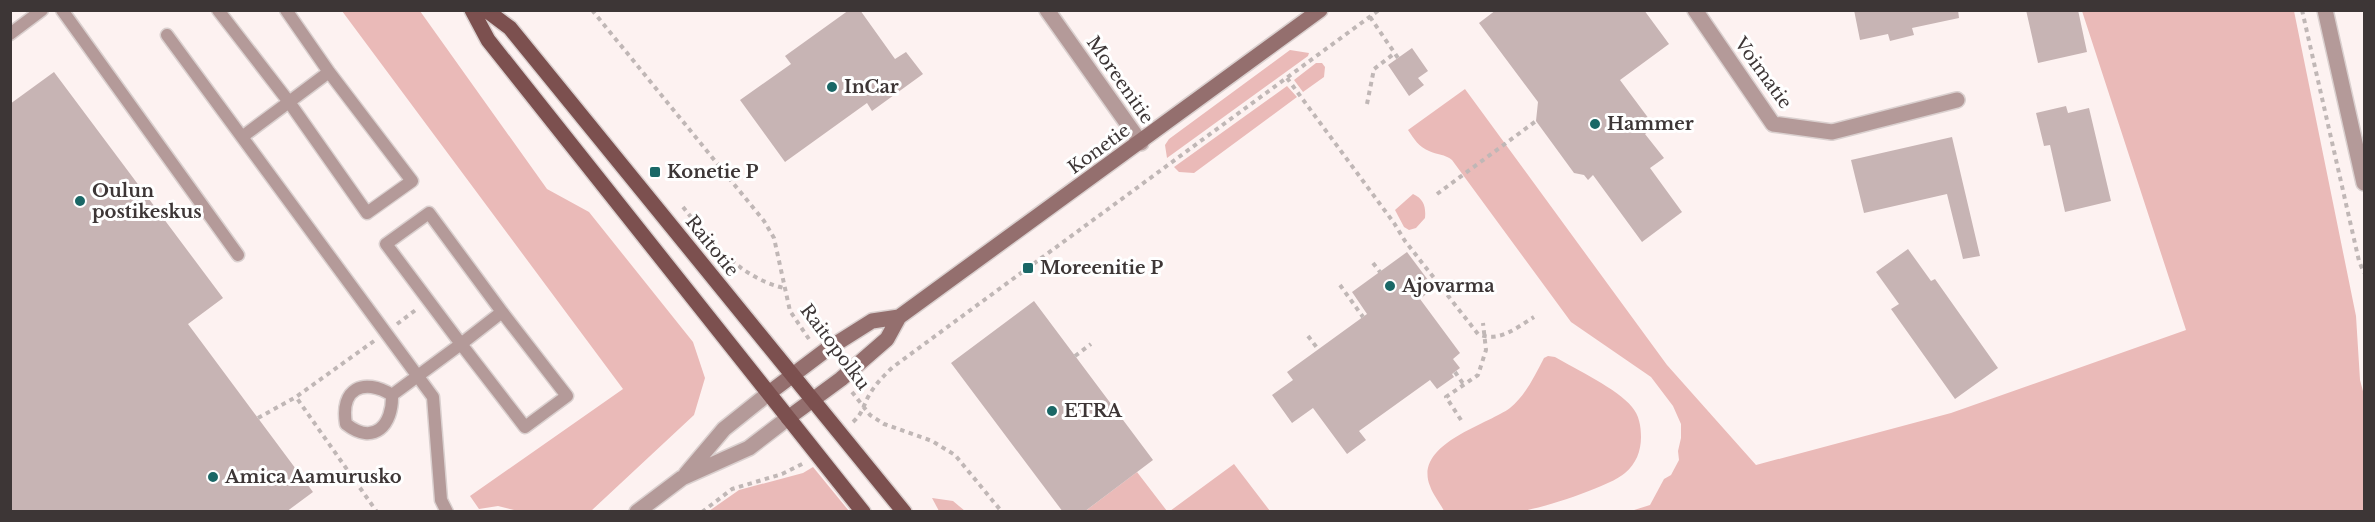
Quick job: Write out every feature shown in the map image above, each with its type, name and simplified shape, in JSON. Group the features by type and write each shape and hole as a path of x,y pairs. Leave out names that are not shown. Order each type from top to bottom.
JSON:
{"main road":[{"path":"472,10 488,40 863,512"},
{"name":"Raitotie","path":"486,10 510,28 904,512"}],"street":[{"name":"Moreenitie","path":"1047,10 1141,143"},
{"name":"Konetie","path":"788,418 841,379 887,339 899,317 1141,143 1320,10"},
{"name":"Voimatie","path":"1695,10 1773,124 1832,132 1957,100"},
{"path":"2325,10 2364,183"},
{"name":"Konetie","path":"769,393 821,354 872,321 899,317"},
{"path":"637,512 682,478 724,429 769,393"},
{"path":"682,478 749,448 788,418"}],"lane":[{"path":"10,34 42,10"},
{"path":"62,10 238,255"},
{"path":"218,10 289,102 367,213 412,181 329,72 286,10"},
{"path":"167,35 433,397 441,500 447,512"},
{"path":"242,137 329,72"},
{"path":"429,213 502,312 567,396 525,427 386,244 429,213"},
{"path":"392,395 502,312"},
{"path":"362,386 379,387 392,395 392,410 387,423 372,434 356,432 346,424 343,410 348,395 362,386"}],"path":[{"name":"Raitopolku","path":"592,10 764,221 774,238 790,311 821,354"},
{"path":"840,433 861,415 880,380 893,368 1379,10"},
{"path":"2302,10 2359,261 2364,273"},
{"path":"1366,104 1374,69 1396,56 1370,17"},
{"path":"1287,78 1405,240 1478,334 1486,337 1500,337 1534,317"},
{"path":"1437,194 1536,121"},
{"path":"683,207 717,248 753,277 769,285 784,288"},
{"path":"1373,262 1380,272"},
{"path":"1340,285 1363,317"},
{"path":"1461,420 1446,397 1478,375 1486,350 1483,323"},
{"path":"1308,336 1318,349"},
{"path":"1075,356 1091,344"},
{"path":"1455,372 1464,385"},
{"name":"Raitopolku","path":"841,379 870,415 884,424 945,447 955,455 1002,512"},
{"path":"258,418 296,397"},
{"path":"702,512 732,489 799,467 816,453"}],"shaded area":[{"path":"342,11 420,11 547,189 589,212 693,342 705,378 694,415 591,511 518,511 498,506 479,509 470,496 623,389"},
{"path":"2082,11 2294,11 2356,316 2360,380 2364,395 2364,511 1631,511 1650,505 1664,479 1671,475 1679,460 1681,424 1673,406 1651,377 1571,322 1452,160 1422,147 1408,130 1465,89 1667,365 1756,465 1951,413 2186,330"},
{"path":"1290,50 1309,53 1308,56 1167,158 1165,145 1169,139"},
{"path":"1316,63 1322,63 1325,67 1324,77 1303,92 1294,80"},
{"path":"1287,86 1297,97 1194,173 1179,172 1174,167"},
{"path":"1413,194 1424,204 1425,218 1416,228 1409,230 1404,227 1395,210"},
{"path":"1555,357 1596,380 1617,393 1632,407 1639,421 1641,437 1639,452 1632,466 1606,484 1532,509 1495,513 1444,511 1430,486 1428,471 1432,458 1455,438 1499,415 1516,403 1534,378 1544,358"},
{"path":"1234,464 1270,511 1170,511"},
{"path":"813,467 849,511 709,511 739,490 803,473"},
{"path":"1137,472 1167,511 1084,512"},
{"path":"932,498 953,501 965,511 939,511"}],"building":[{"name":"InCar","path":"849,10 860,10 895,59 906,52 923,74 872,111 867,103 785,162 740,100 791,64 785,56"},
{"name":"Hammer","path":"1496,10 1644,10 1669,44 1620,80 1655,127 1645,134 1664,158 1650,168 1682,212 1642,242 1593,175 1588,180 1584,175 1574,173 1536,121 1538,102 1479,23"},
{"path":"1854,10 1958,10 1959,18 1912,28 1914,35 1890,41 1888,34 1860,40"},
{"path":"2026,10 2078,10 2087,52 2038,63"},
{"path":"1412,48 1428,71 1418,78 1424,85 1409,96 1388,65"},
{"name":"Oulun postikeskus","path":"54,72 223,298 188,324 313,492 286,512 10,512 10,104"},
{"path":"2066,106 2068,113 2089,108 2111,201 2065,212 2050,145 2044,146 2036,113"},
{"path":"1952,137 1980,256 1963,259 1947,194 1864,213 1851,160"},
{"path":"1908,249 1931,281 1935,279 1998,368 1955,399 1891,309 1899,304 1876,272"},
{"path":"1407,252 1434,288 1420,299 1460,353 1453,359 1460,368 1452,374 1454,377 1437,389 1430,380 1359,431 1366,440 1347,454 1313,408 1292,423 1272,395 1293,380 1287,372 1367,314 1352,292"},
{"name":"ETRA","path":"1034,301 1153,460 1084,512 1063,512 951,363"}],"place":[{"name":"InCar","path":"832,87"},
{"name":"Hammer","path":"1595,124"},
{"name":"Konetie P","path":"655,172"},
{"name":"Oulun postikeskus","path":"80,201"},
{"name":"Moreenitie P","path":"1028,268"},
{"name":"Ajovarma","path":"1390,286"},
{"name":"ETRA","path":"1052,411"},
{"name":"Amica Aamurusko","path":"213,477"}]}
